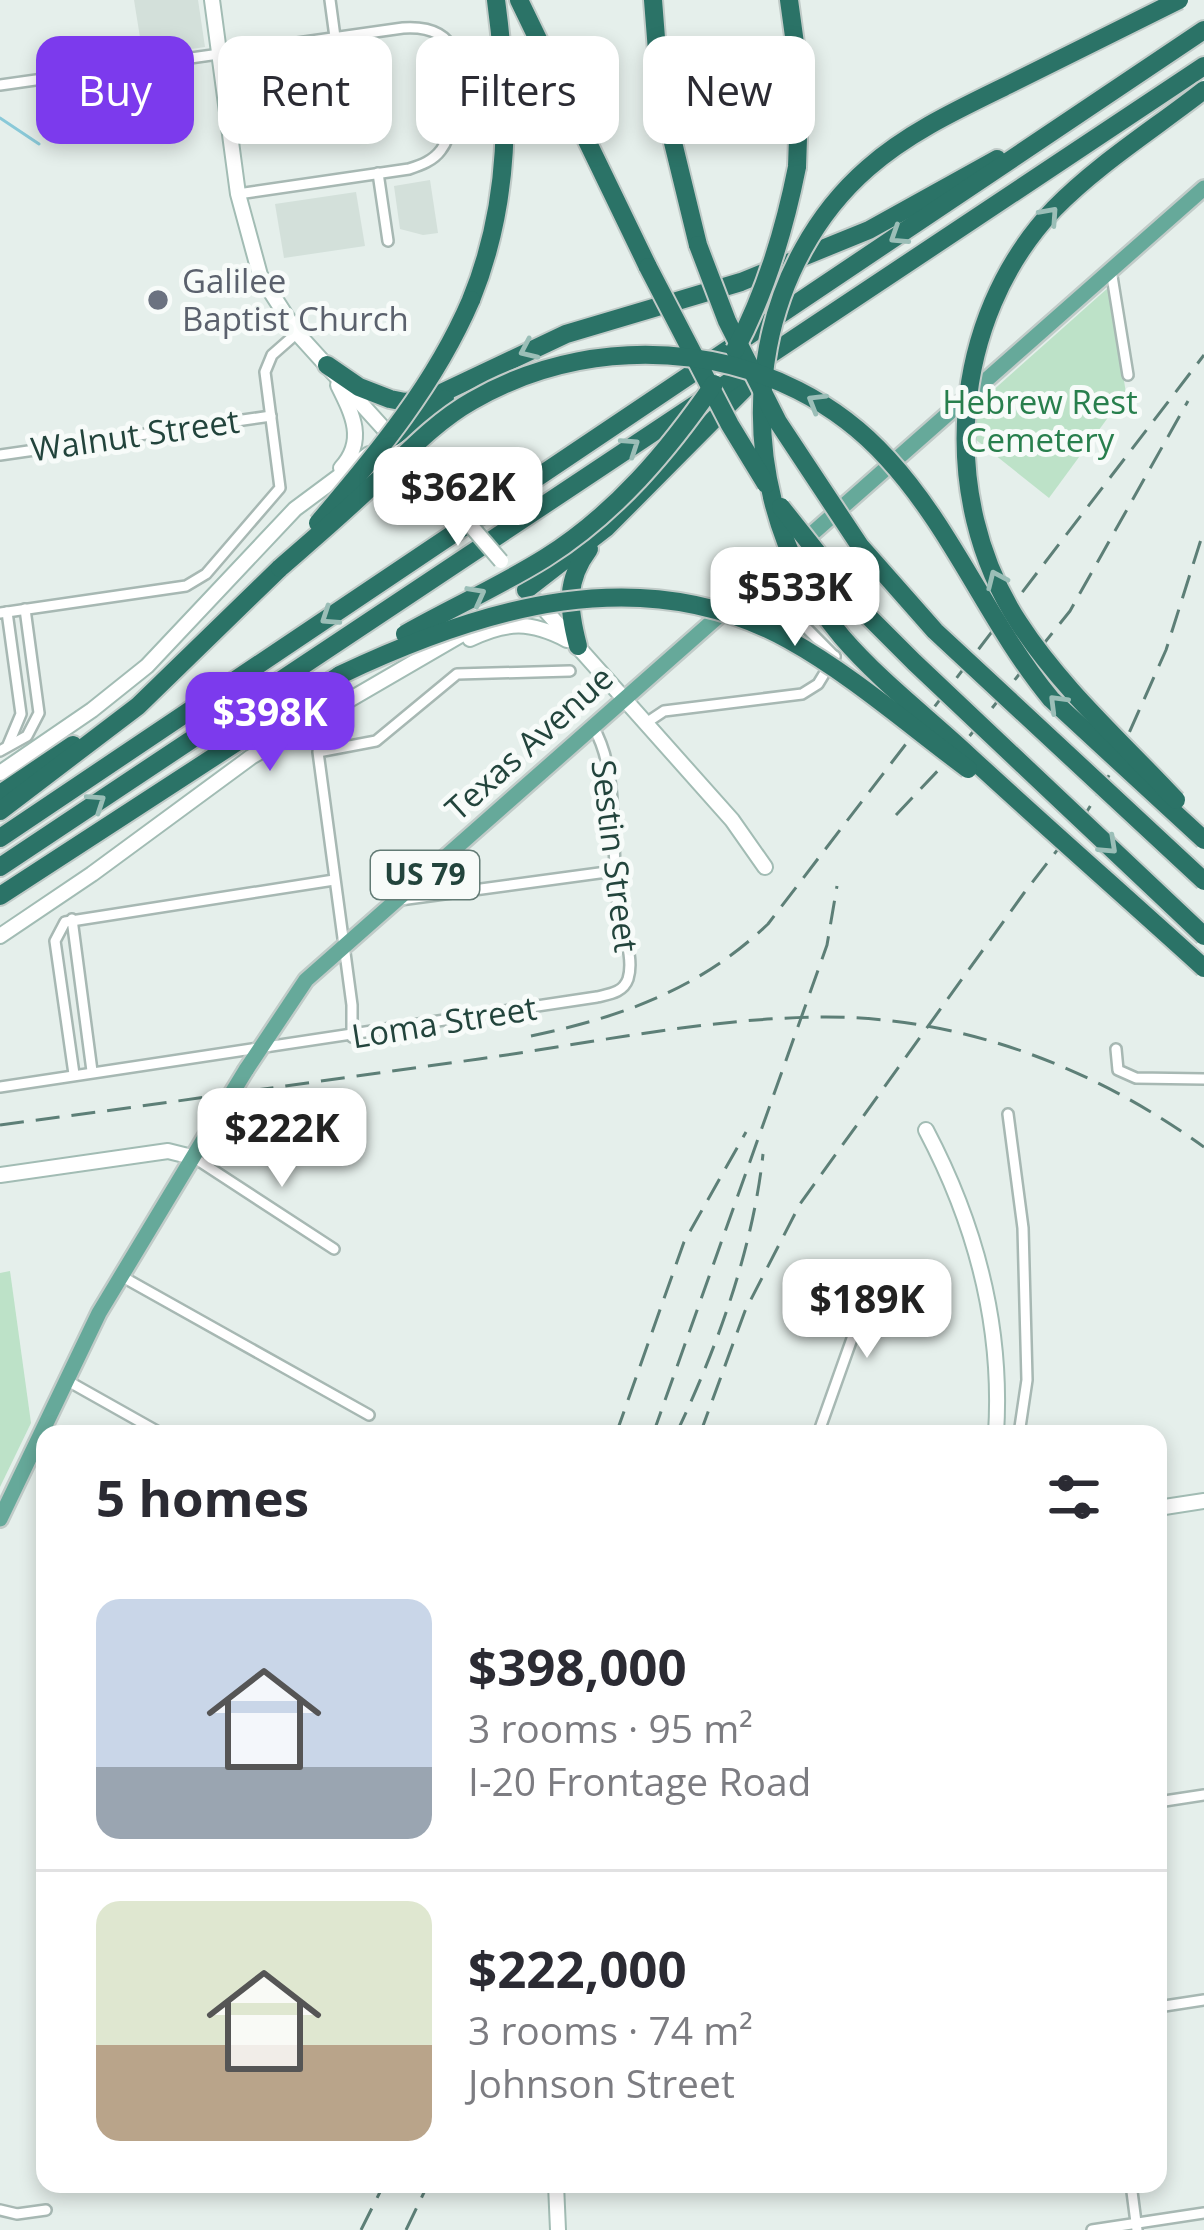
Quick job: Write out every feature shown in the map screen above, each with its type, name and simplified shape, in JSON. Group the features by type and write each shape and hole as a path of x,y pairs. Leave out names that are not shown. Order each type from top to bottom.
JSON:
{"highway":[{"path":"280,568 416,401 448,349 487,262 505,156 506,78 496,0"},
{"path":"519,0 648,267 748,456 814,552 914,662 1204,936"},
{"path":"653,0 660,89 698,245 727,321 778,422 860,546 935,631 1204,881"},
{"path":"0,896 282,710 408,632 548,556 616,503 651,468 724,370 753,317 779,248 797,167 800,80 788,0"},
{"path":"1179,0 926,125 867,168 830,207 802,250 777,309 761,417 770,492 788,546 810,590 865,662 1204,968"},
{"path":"0,838 1204,30"},
{"path":"0,867 1204,66"},
{"path":"1204,90 1069,195 1038,227 990,311 976,350 965,442 969,492 981,542 1018,623 1062,678 1204,830"},
{"path":"327,365 373,394 405,402 431,398 581,328 741,281 868,230 1060,127"},
{"path":"578,646 569,610 571,580 585,554 799,333"},
{"path":"0,811 116,726 280,568 449,416 527,374 562,363 628,353 671,354 740,367 802,393 862,434 886,456 940,530 1030,674 1204,840"},
{"path":"393,437 478,375"},
{"path":"526,590 606,528"},
{"path":"340,675 435,632 529,606 609,596 678,601 740,617 793,642 1038,820"},
{"path":"0,794 100,726 191,655"},
{"path":"0,906 58,861"}],"main road":[{"path":"212,0 218,41"},
{"path":"232,144 238,194 260,275 297,333 732,820 765,867"},
{"name":"Texas Avenue","path":"45,1425 121,1276 299,987 1204,188"},
{"path":"0,773 147,666 260,542 344,465 357,439 353,414 327,365"},
{"path":"305,500 393,437"},
{"path":"0,936 250,757 447,646 526,590"},
{"path":"406,669 503,624 539,627 578,646"},
{"path":"926,1130 963,1207 982,1267 995,1346 996,1425"},
{"path":"0,1174 168,1151 192,1157"},
{"name":"Texas Avenue","path":"0,1519 36,1443"},
{"path":"1167,1507 1204,1502"},
{"path":"556,2193 558,2230"}],"street":[{"path":"330,0 335,36"},
{"path":"238,194 409,169 436,156 447,139 458,95 458,60 447,42 427,29 343,36"},
{"path":"0,85 218,55"},
{"path":"378,173 388,241"},
{"path":"1111,270 1128,375"},
{"path":"4,748 21,713 4,612 198,581 280,488 267,365 297,333"},
{"name":"Walnut Street","path":"0,455 271,416"},
{"path":"759,580 864,686"},
{"path":"4,748 31,731 39,713 25,609"},
{"path":"646,722 664,711 802,694 818,684 835,656"},
{"path":"352,1037 353,1012 318,752 376,741 457,674 570,671"},
{"name":"Sestin Street","path":"593,727 601,741 608,782 614,871 629,965 625,986"},
{"path":"397,901 614,871"},
{"path":"74,1074 55,941 59,927 72,919 334,880"},
{"path":"72,919 92,1071"},
{"name":"Loma Street","path":"0,1087 352,1037 597,997 625,986"},
{"path":"1116,1049 1118,1070 1136,1078 1204,1078"},
{"path":"1008,1114 1023,1228 1027,1380 1020,1425"},
{"path":"192,1157 334,1249"},
{"path":"821,1425 874,1274"},
{"path":"121,1276 369,1415"},
{"path":"66,1380 146,1425"},
{"path":"1167,1801 1203,1796 1204,1809"},
{"path":"1167,2006 1204,2000"},
{"path":"1132,2193 1136,2227"},
{"path":"0,2210 17,2214 46,2210"},
{"path":"1092,2230 1136,2227 1204,2213"}],"shaded area":[{"path":"134,0 198,0 205,47 194,49 194,36 140,36"},
{"path":"430,180 438,233 400,229 394,186"},
{"path":"356,192 365,246 284,258 275,204"}],"green space":[{"name":"Hebrew Rest Cemetery","path":"1109,287 1126,393 1049,498 970,435 972,409"},
{"path":"10,1271 31,1423 0,1487 0,1273"}],"waterway":[{"path":"0,118 36,142"}],"railway":[{"path":"531,1036 597,1020 658,997 715,966 768,924 1204,355"},
{"path":"896,815 964,743 1070,611 1188,401"},
{"path":"703,1425 745,1311 800,1204 1086,813 1113,769 1166,650 1204,530"},
{"path":"656,1425 827,945 837,886"},
{"path":"0,1125 693,1027 822,1017 925,1026 1024,1052 1117,1093 1204,1147"},
{"path":"619,1425 684,1242 746,1132"},
{"path":"680,1425 731,1297 751,1226 763,1154"},
{"path":"361,2230 380,2193"},
{"path":"406,2230 424,2193"}],"place":[{"name":"Galilee Baptist Church","path":"158,300"}]}
